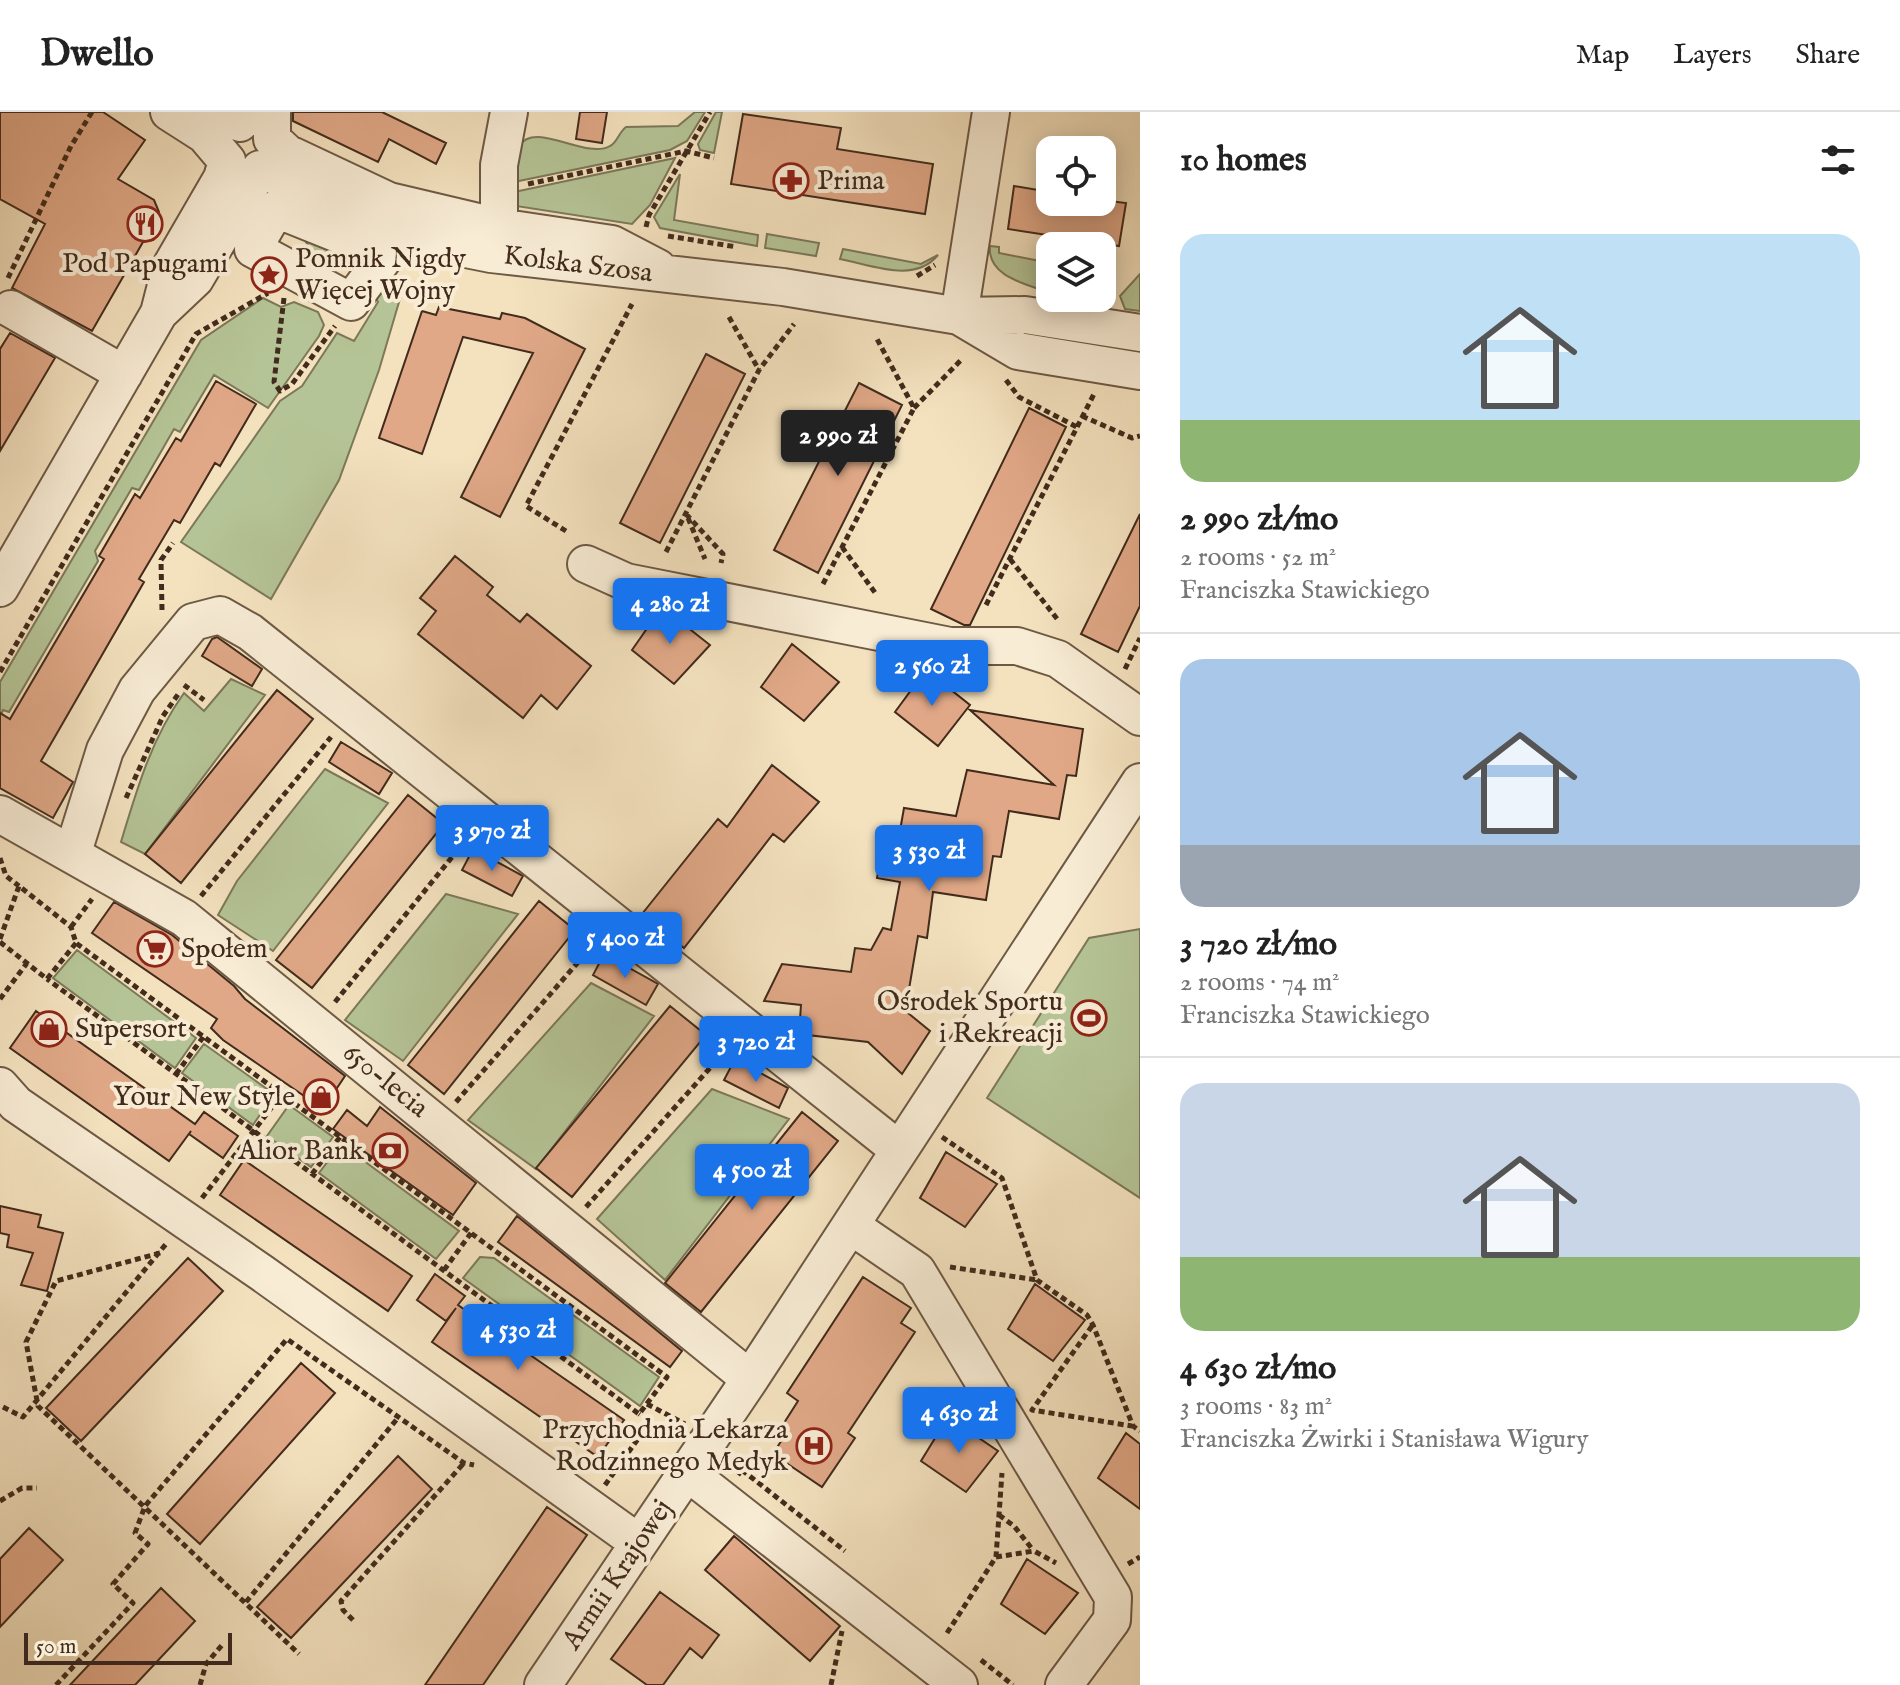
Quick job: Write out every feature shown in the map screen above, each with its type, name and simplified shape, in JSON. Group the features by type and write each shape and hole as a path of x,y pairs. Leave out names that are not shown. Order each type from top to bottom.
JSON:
{"street":[{"path":"169,112 205,135 247,133"},
{"path":"499,227 499,165 509,112"},
{"path":"959,316 991,112"},
{"path":"5,569 159,313 171,266 247,133"},
{"name":"Kolska Szosa","path":"247,133 389,201 499,227 612,244 673,276"},
{"name":"Kolska Szosa","path":"247,133 381,226 416,239 574,266 783,287 959,316 1025,315 1140,333"},
{"path":"276,209 398,258 351,302 291,270 253,249 276,209"},
{"path":"4,305 124,374"},
{"name":"Kolska Szosa","path":"959,316 1018,351 1140,371"},
{"path":"586,564 626,582 950,646 1017,646 1058,659 1140,717"},
{"path":"73,852 105,750 137,690 193,622 220,615 250,632 898,1149"},
{"name":"Armii Krajowej","path":"543,1685 750,1379 1140,782"},
{"name":"650-lecia","path":"0,814 73,852 184,918 694,1337 750,1379"},
{"path":"0,1086 16,1104 639,1543"},
{"path":"851,1226 917,1271 1113,1597 1112,1620 1081,1679"},
{"path":"687,1472 959,1685"}],"path":[{"path":"4,305 71,146 92,112"},
{"path":"710,112 649,215 645,232 750,249"},
{"path":"499,189 686,151 714,158"},
{"path":"914,277 931,269 943,255"},
{"path":"291,270 281,307 274,382 280,391 292,384 351,302"},
{"path":"0,672 196,334 263,298 291,270"},
{"path":"566,531 526,506 632,304"},
{"path":"729,317 759,370"},
{"path":"666,552 759,370 794,324"},
{"path":"877,339 914,408"},
{"path":"823,584 914,408 963,358"},
{"path":"1002,374 1019,397 1077,427"},
{"path":"986,605 1100,383"},
{"path":"1082,416 1132,438 1140,436"},
{"path":"686,514 705,559"},
{"path":"686,514 723,554 721,563"},
{"path":"842,547 876,594"},
{"path":"1010,559 1058,620"},
{"path":"1121,677 1140,638"},
{"path":"123,807 163,716 185,683 204,700"},
{"path":"200,898 336,731"},
{"path":"332,1005 468,837"},
{"path":"0,858 6,876 71,927 76,943 667,1377 639,1414"},
{"path":"19,886 0,941 47,979 650,1422 596,1498"},
{"path":"455,1104 598,940"},
{"path":"47,979 76,943"},
{"path":"0,999 27,963"},
{"path":"176,1074 204,1036"},
{"path":"585,1208 730,1046"},
{"path":"3,1407 23,1417 160,1253 282,1094"},
{"path":"312,1174 340,1137"},
{"path":"941,1137 1002,1178 1037,1280"},
{"path":"444,1270 471,1233"},
{"path":"160,1253 56,1281 26,1342 39,1398 38,1406 299,1654"},
{"path":"937,1259 951,1267 1037,1280 1087,1315 1133,1426"},
{"path":"1093,1325 1032,1410 1133,1426 1140,1431"},
{"path":"56,1685 133,1603 113,1584 148,1544 135,1533 145,1506 287,1339 397,1419 464,1463 486,1467"},
{"path":"246,1602 397,1419"},
{"path":"947,1633 996,1557 1003,1461"},
{"path":"353,1620 343,1610 341,1601 464,1463"},
{"path":"0,1501 22,1488 37,1488"},
{"path":"999,1515 1014,1526 1034,1551 1070,1570"},
{"path":"996,1557 1034,1551"},
{"path":"831,1685 843,1622"},
{"path":"200,1685 206,1664 222,1645"}],"green space":[{"path":"695,112 705,112 687,141 670,150 509,183 517,150 527,139 548,138 600,149 612,145 626,127 678,126"},
{"path":"716,112 722,112 714,153 700,150 698,144"},
{"path":"675,158 650,205 632,224 516,206 514,192"},
{"path":"680,174 674,220 758,235 757,246 660,228 654,217"},
{"path":"767,234 819,243 816,256 765,248"},
{"path":"304,239 347,254 345,259 321,265"},
{"path":"990,246 999,247 999,253 1036,260 1036,288 1010,278 995,265"},
{"path":"843,249 921,264 938,255 928,264 905,271 840,259"},
{"path":"378,274 404,285 379,370 339,480 271,599 181,542 280,401 302,386 337,333 354,341 378,302 369,284"},
{"path":"1140,274 1140,311 1125,309 1120,296"},
{"path":"263,298 281,307 294,302 318,312 324,325 319,336 268,408 214,375 180,432 174,429 139,490 132,488 95,551 98,561 9,712 3,710 0,717 0,682 201,340"},
{"path":"231,679 265,695 145,854 121,842 139,784 172,710 184,693 204,711"},
{"path":"325,769 388,803 273,951 218,915 237,881"},
{"path":"446,894 518,914 403,1061 345,1020"},
{"name":"Ośrodek Sportu i Rekreacji","path":"1140,929 1140,1198 987,1098 1089,938"},
{"path":"77,950 196,1038 175,1068 53,978"},
{"path":"591,983 654,1016 536,1169 468,1120"},
{"path":"204,1044 274,1094 253,1125 182,1073"},
{"path":"712,1089 789,1119 665,1280 597,1219"},
{"path":"289,1105 333,1137 311,1167 267,1136"},
{"path":"341,1144 459,1231 436,1259 319,1173"},
{"path":"480,1257 494,1258 659,1377 640,1406 463,1278"}],"building":[{"path":"0,112 103,112 145,140 118,179 154,200 159,212 150,229 153,240 143,242 92,331 12,288 45,224 0,199"},
{"path":"293,112 382,112 446,143 436,164 389,139 378,162 293,121"},
{"path":"580,112 607,112 602,143 576,139"},
{"path":"743,114 841,128 837,149 933,164 925,214 731,184"},
{"path":"1014,186 1036,190 1036,216 1116,216 1116,202 1126,203 1119,246 1116,246 1116,232 1036,233 1008,229"},
{"path":"439,307 500,319 502,313 525,318 585,349 500,517 461,497 533,353 463,337 422,454 379,438 422,311 436,315"},
{"path":"10,333 55,358 0,451 0,349"},
{"path":"706,354 745,374 660,543 620,523"},
{"path":"216,381 256,404 220,466 215,463 180,523 174,520 139,579 144,582 41,761 73,782 53,818 0,788 0,713 10,719 104,559 99,556 135,494 140,498 176,438 181,441"},
{"path":"859,383 902,405 818,573 774,550"},
{"path":"1029,408 1066,427 970,625 964,625 931,609"},
{"path":"1140,514 1140,606 1118,652 1081,634"},
{"path":"455,556 493,587 487,595 520,622 527,614 591,666 557,709 541,695 523,718 418,634 436,611 420,598"},
{"path":"660,610 668,612 710,645 674,684 632,650"},
{"path":"217,637 262,669 252,686 202,656 212,639"},
{"path":"792,644 839,682 804,721 761,687"},
{"path":"926,670 970,705 938,746 895,712"},
{"path":"277,690 313,719 181,883 145,854"},
{"path":"970,710 1083,729 1076,776 1067,775 1059,819 1009,811 1001,857 993,856 986,900 933,892 927,938 918,936 907,1001 908,1013 930,1031 902,1074 868,1042 799,1034 801,1005 764,1001 782,964 851,972 855,948 871,950 883,928 891,930 900,882 877,878 884,840 898,842 904,808 956,816 967,770 1054,785"},
{"path":"341,742 392,773 379,794 329,762"},
{"path":"772,765 819,802 784,842 773,834 684,948 642,914 718,819 727,827"},
{"path":"408,795 444,824 312,988 276,960"},
{"path":"473,849 523,876 512,896 462,870"},
{"path":"539,901 575,930 444,1094 408,1065"},
{"path":"114,902 172,935 234,986 245,999 345,1076 323,1109 223,1040 211,1028 217,1019 92,933"},
{"path":"604,954 658,984 646,1005 593,975"},
{"path":"670,1006 706,1035 572,1197 536,1168"},
{"path":"36,1011 195,1124 204,1112 238,1136 223,1158 189,1134 191,1131 169,1161 10,1048"},
{"path":"735,1059 788,1088 779,1108 724,1080"},
{"path":"380,1107 476,1183 453,1215 333,1129 347,1110 367,1126"},
{"path":"802,1112 838,1141 701,1312 665,1283"},
{"path":"946,1152 997,1184 965,1227 920,1198"},
{"path":"244,1160 412,1276 388,1311 220,1195"},
{"path":"0,1206 41,1215 38,1227 63,1233 47,1291 21,1285 33,1253 7,1247 9,1235 0,1233"},
{"path":"517,1216 682,1351 670,1367 498,1242"},
{"path":"188,1258 223,1291 81,1441 46,1408"},
{"path":"435,1274 465,1296 458,1305 624,1420 598,1457 432,1342 456,1308 446,1321 417,1300"},
{"path":"863,1277 911,1308 901,1323 915,1332 848,1433 855,1438 822,1487 773,1454 783,1438 777,1434 798,1401 787,1393"},
{"path":"1035,1284 1085,1320 1053,1361 1008,1329"},
{"path":"301,1363 335,1393 200,1544 167,1514"},
{"path":"948,1417 998,1451 966,1492 921,1461"},
{"path":"1126,1433 1140,1444 1140,1509 1098,1478"},
{"path":"398,1456 432,1489 291,1638 257,1607"},
{"path":"547,1507 587,1535 483,1685 425,1685"},
{"path":"29,1528 63,1560 0,1627 0,1559"},
{"path":"734,1536 840,1626 810,1661 705,1570"},
{"path":"1027,1559 1078,1593 1045,1634 1001,1604"},
{"path":"161,1588 195,1621 135,1685 70,1685"},
{"path":"660,1592 719,1635 702,1658 690,1648 663,1685 647,1685 611,1659"}],"place":[{"name":"Prima","path":"791,181"},
{"name":"Pod Papugami","path":"145,224"},
{"name":"Pomnik Nigdy Więcej Wojny","path":"269,275"},
{"name":"Społem","path":"155,949"},
{"name":"Ośrodek Sportu i Rekreacji","path":"1089,1018"},
{"name":"Supersort","path":"49,1029"},
{"name":"Your New Style","path":"321,1097"},
{"name":"Alior Bank","path":"390,1151"},
{"name":"Przychodnia Lekarza Rodzinnego Medyk","path":"814,1446"}]}
